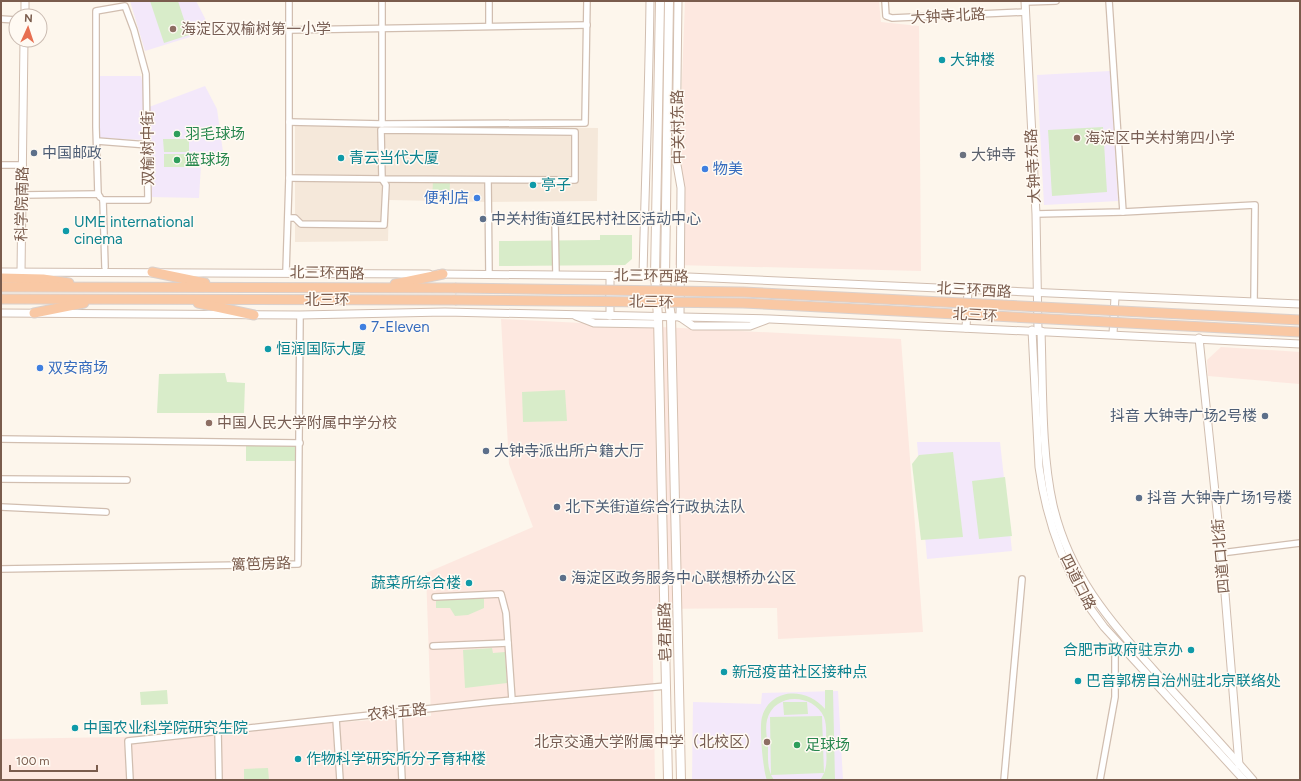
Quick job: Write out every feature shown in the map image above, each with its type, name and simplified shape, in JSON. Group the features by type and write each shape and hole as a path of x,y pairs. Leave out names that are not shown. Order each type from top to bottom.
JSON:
{"highway":[{"path":"152,272 222,286"},
{"path":"376,288 443,274"},
{"path":"1,278 43,279 102,288"},
{"name":"北三环","path":"1,287 102,288 222,286 743,292 1300,320"},
{"name":"北三环","path":"1,299 456,300 743,303 1300,332"},
{"path":"34,313 104,299"},
{"path":"179,299 254,315"}],"main road":[{"name":"中关村东路","path":"657,296 655,276 660,1"},
{"name":"中关村东路","path":"668,296 665,276 669,1"},
{"name":"皂君庙路","path":"657,296 668,780"},
{"name":"皂君庙路","path":"668,296 671,317 680,780"}],"street":[{"path":"286,272 289,178 289,1"},
{"path":"382,1 382,124"},
{"path":"489,1 489,26"},
{"path":"289,122 382,124 585,123 587,1"},
{"name":"中关村东路","path":"643,276 645,189 648,158 650,1"},
{"name":"中关村东路","path":"678,1 676,158 681,188 680,317"},
{"name":"大钟寺北路","path":"885,1 886,16 892,18 1026,12"},
{"path":"1025,1 1056,1"},
{"name":"大钟寺东路","path":"1025,1 1036,214 1038,293 1037,330"},
{"path":"1109,1 1123,212"},
{"path":"105,266 103,200 98,194 96,11 124,4"},
{"name":"双榆树中街","path":"103,200 148,200 146,74 134,30 124,4"},
{"path":"289,30 587,25"},
{"name":"科学院南路","path":"21,272 24,48"},
{"path":"288,218 295,218 301,224 384,225 386,186 382,179 381,130 575,132 575,180 488,180 382,179 289,178"},
{"path":"97,141 148,145"},
{"path":"1,165 23,165"},
{"path":"488,180 489,274"},
{"path":"22,194 98,194"},
{"path":"1036,214 1123,212 1255,205 1254,302"},
{"path":"555,221 556,275"},
{"name":"北三环西路","path":"1,272 286,272 665,276 1300,304"},
{"path":"610,276 610,316"},
{"path":"966,328 968,290"},
{"path":"610,295 680,296"},
{"path":"1113,334 1115,296"},
{"path":"1,312 300,315 445,312 610,316 658,320"},
{"name":"篱笆房路","path":"1,569 298,564 300,315"},
{"path":"574,315 588,322 594,323 658,320 671,317 680,317 693,326 750,326 770,319 1037,330 1300,344"},
{"name":"四道口路","path":"1037,330 1039,468 1044,501 1059,546 1075,583 1093,613 1115,640 1242,777"},
{"name":"四道口路","path":"1037,330 1050,492 1061,532 1078,573 1091,596 1119,632 1253,780"},
{"name":"四道口北街","path":"1199,338 1221,553 1239,764 1242,777"},
{"path":"1,439 300,443"},
{"path":"1,479 127,480"},
{"path":"1,507 106,512"},
{"path":"1221,553 1300,543"},
{"path":"1004,780 1022,578"},
{"path":"435,597 500,594 506,613 512,700"},
{"path":"1100,780 1115,697 1115,640"},
{"path":"433,646 508,643"},
{"name":"农科五路","path":"130,780 128,741 512,700 666,686"},
{"path":"399,712 402,780"},
{"path":"336,719 340,780"},
{"path":"218,731 219,780"}],"shaded area":[{"name":"海淀区双榆树第一小学","path":"130,1 196,1 209,26 206,32 145,51"},
{"path":"685,1 879,1 881,22 919,26 921,271 675,265"},
{"name":"海淀区中关村第四小学","path":"1110,71 1118,201 1044,205 1037,75"},
{"path":"100,76 141,76 145,95 144,140 100,138"},
{"path":"205,86 217,109 224,159 201,165 199,198 150,197 149,107"},
{"path":"295,125 598,128 597,201 488,202 389,200 388,241 295,242"},
{"path":"501,319 901,339 923,632 778,639 777,608 652,609 655,780 1,780 1,739 121,737 431,716 426,573 533,527 509,464"},
{"path":"1221,347 1300,352 1300,384 1208,376 1207,360"},
{"path":"917,442 1000,442 1012,551 927,559"},
{"name":"北京交通大学附属中学（北校区）","path":"838,691 843,780 692,780 693,702 761,704 762,693"}],"green space":[{"path":"150,1 178,1 189,35 164,43"},
{"path":"1103,127 1107,192 1052,196 1048,130"},
{"name":"篮球场","path":"163,139 189,139 189,152 164,152"},
{"name":"篮球场","path":"164,154 190,154 190,167 164,167"},
{"path":"433,182 450,183 449,200 432,199"},
{"path":"600,235 632,235 632,259 625,265 499,266 499,241 600,240"},
{"path":"225,373 227,382 245,383 244,413 157,413 159,374"},
{"path":"565,390 567,421 523,422 522,392"},
{"path":"246,444 297,445 297,461 246,461"},
{"path":"953,452 963,537 921,540 912,464 919,455"},
{"path":"1005,477 1012,536 979,539 972,481"},
{"path":"484,598 484,608 468,615 455,616 450,608 436,608 436,600"},
{"path":"492,648 493,653 505,652 507,683 465,688 463,650"},
{"path":"167,690 168,704 141,705 140,692"},
{"path":"825,690 833,690 835,780 820,780 826,767 826,723 824,717 819,709 811,703 794,699 785,700 777,704 771,711 766,723 768,764 774,780 767,780 763,759 761,722 767,707 773,700 781,695 800,694 818,702 825,709"},
{"path":"783,702 807,702 808,714 784,715"},
{"name":"足球场","path":"822,716 824,773 771,775 770,717"},
{"path":"268,768 269,780 244,780 244,769"}],"place":[{"name":"海淀区双榆树第一小学","path":"173,29"},
{"name":"大钟楼","path":"942,60"},
{"name":"羽毛球场","path":"177,134"},
{"name":"海淀区中关村第四小学","path":"1077,138"},
{"name":"中国邮政","path":"34,153"},
{"name":"大钟寺","path":"963,155"},
{"name":"青云当代大厦","path":"341,158"},
{"name":"篮球场","path":"177,160"},
{"name":"物美","path":"705,169"},
{"name":"亭子","path":"533,185"},
{"name":"便利店","path":"477,198"},
{"name":"中关村街道红民村社区活动中心","path":"483,219"},
{"name":"UME international cinema","path":"66,231"},
{"name":"7-Eleven","path":"363,327"},
{"name":"恒润国际大厦","path":"268,349"},
{"name":"双安商场","path":"40,368"},
{"name":"抖音 大钟寺广场2号楼","path":"1265,416"},
{"name":"中国人民大学附属中学分校","path":"209,423"},
{"name":"大钟寺派出所户籍大厅","path":"486,451"},
{"name":"抖音 大钟寺广场1号楼","path":"1139,498"},
{"name":"北下关街道综合行政执法队","path":"557,507"},
{"name":"海淀区政务服务中心联想桥办公区","path":"563,578"},
{"name":"蔬菜所综合楼","path":"469,583"},
{"name":"合肥市政府驻京办","path":"1191,650"},
{"name":"新冠疫苗社区接种点","path":"724,672"},
{"name":"巴音郭楞自治州驻北京联络处","path":"1078,681"},
{"name":"中国农业科学院研究生院","path":"75,728"},
{"name":"北京交通大学附属中学（北校区）","path":"767,742"},
{"name":"足球场","path":"797,745"},
{"name":"作物科学研究所分子育种楼","path":"298,759"}]}
